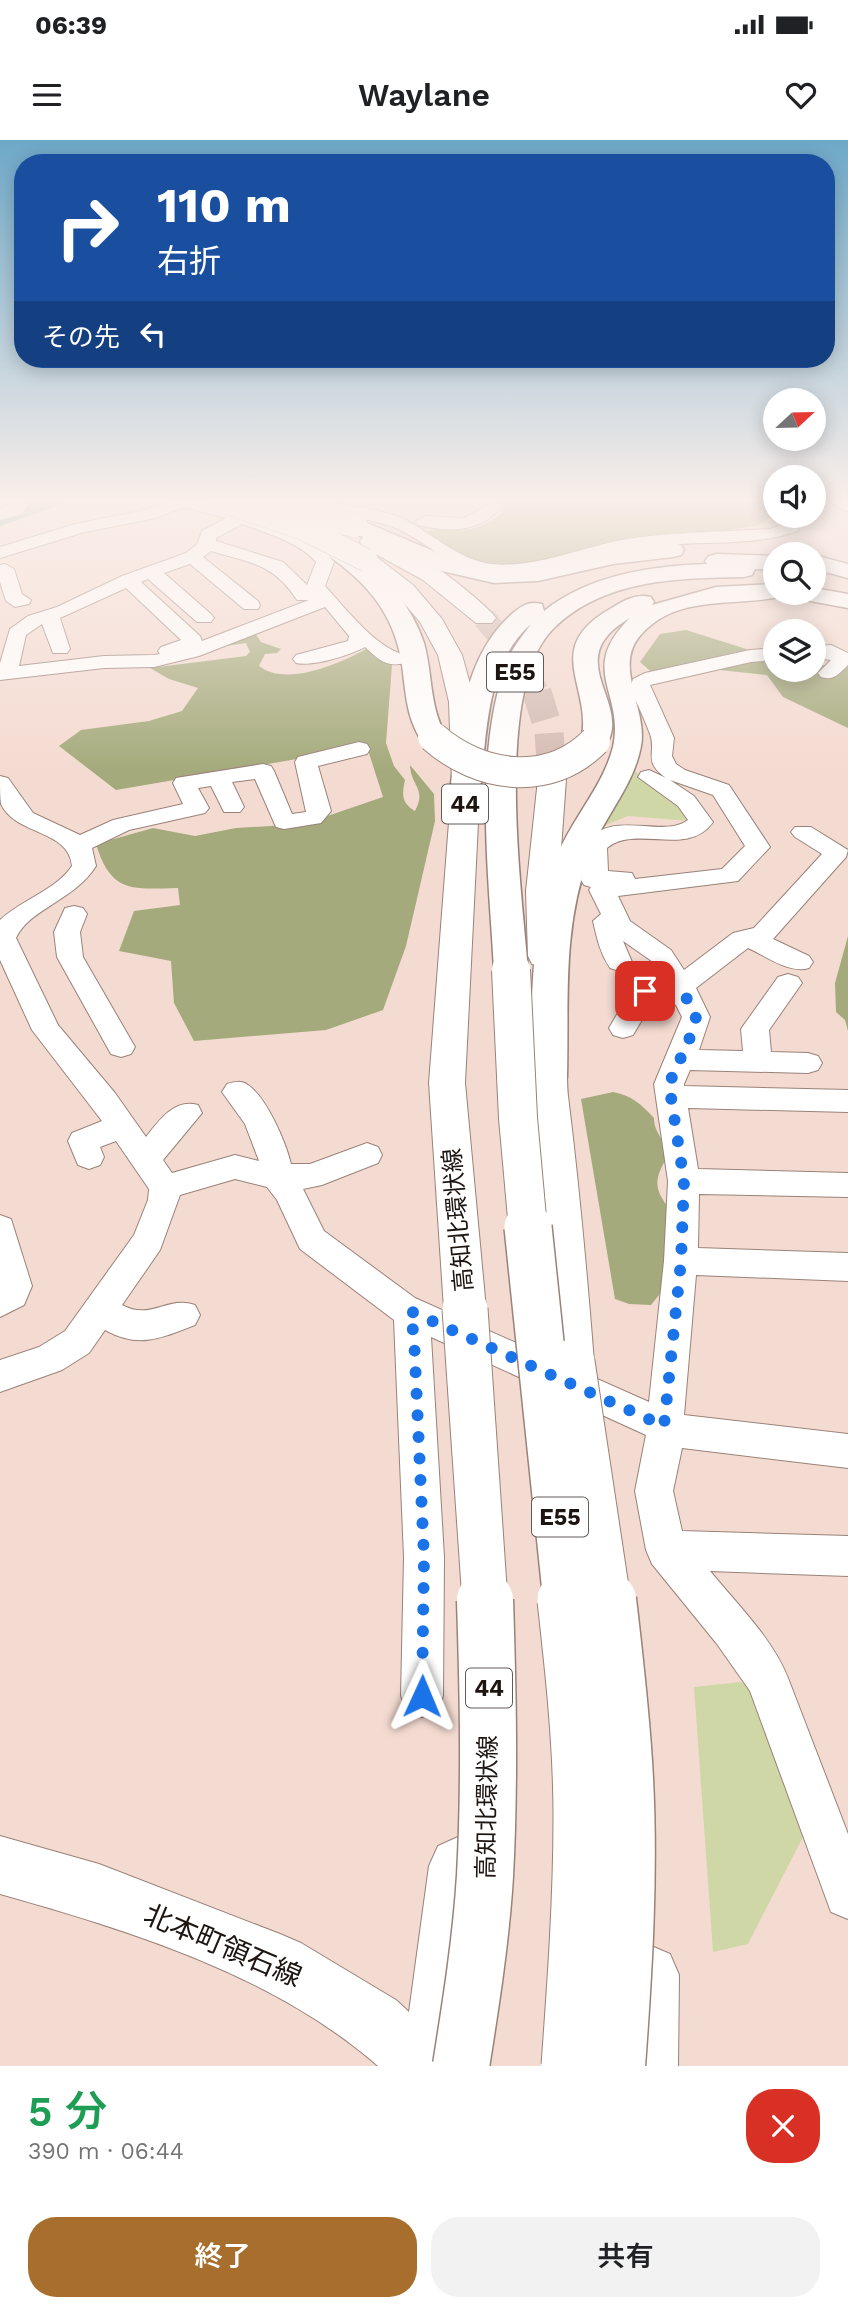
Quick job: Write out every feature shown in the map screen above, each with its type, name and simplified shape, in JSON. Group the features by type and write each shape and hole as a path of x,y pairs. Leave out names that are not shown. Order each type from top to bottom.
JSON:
{"highway":[{"path":"385,592 404,621 413,647 422,718 433,737 450,753 475,765 519,772 548,768 572,760 590,748 595,741 597,711 586,678 584,656 587,645 599,628 642,602 690,592"},
{"path":"466,783 478,695 487,665 504,636 526,614 566,592"},
{"name":"E55","path":"571,2066 578,1969 583,1816 575,1675 535,1308 518,1118 502,779 505,715 514,675 526,647 542,625 562,608 599,592"},
{"name":"E55","path":"511,970 519,769 531,690 547,649 568,622 600,603 636,592"},
{"path":"548,1077 551,946 557,910 574,852 593,813 616,777 629,739 628,716 616,666 621,643 636,625 676,604 725,593 753,592"},
{"path":"826,597 848,601"}],"main road":[{"name":"44","path":"403,592 414,600 430,619 447,648 461,690 466,783 441,1168 440,1310"},
{"path":"454,592 484,618"},
{"path":"552,779 542,891 548,1077 562,1203 583,1277 585,1367 625,1778 625,1917 617,2066"},
{"path":"427,2066 445,1983 456,1900 465,1711 465,1594 440,1310"},
{"name":"高知北環状線","path":"440,1310 488,1605 486,1887 476,1990 461,2066"},
{"path":"585,1367 631,1594 648,1743 652,1916 647,2066"},
{"name":"北本町領石線","path":"0,1865 99,1894 280,1964 374,2022 427,2066"}],"street":[{"path":"12,592 15,601 22,600"},
{"path":"0,674 14,660 18,633 35,620 102,592"},
{"path":"141,592 192,640 174,650 154,654 148,661"},
{"path":"173,592 199,615 246,601 235,592"},
{"path":"296,658 342,650 358,644 359,635 349,621 320,592"},
{"path":"0,674 104,662 148,661 192,652 327,600"},
{"path":"47,617 50,618 60,649"},
{"path":"296,658 334,641 331,633"},
{"path":"359,640 371,642 390,659 398,659"},
{"path":"826,651 831,651 843,659 828,673"},
{"path":"619,962 612,950 611,921 602,890 729,876 758,848 721,790 677,775 667,768 661,756 663,738 640,683 645,679 722,664 733,659 763,655"},
{"path":"296,658 306,662 343,657"},
{"path":"633,877 593,880 597,864 596,846 599,841 609,836 641,832 683,833 701,822 688,802 649,777 644,769 650,734 657,725"},
{"path":"79,845 121,825 197,808 184,783 263,771 284,822 313,818 319,811 306,762 359,750"},
{"path":"219,779 232,807"},
{"path":"0,783 7,806 79,845 85,859 83,870 58,890 15,917 4,928 6,958 46,1030 121,1126 155,1175 164,1200 148,1241 76,1342 50,1359 0,1376"},
{"path":"106,806 111,830"},
{"path":"623,1028 645,991 683,992 742,939 762,935 842,853 803,832"},
{"path":"58,890 79,914 67,932 70,957 121,1047"},
{"path":"588,898 611,921 662,956 696,1017 669,1084 684,1181 681,1261 662,1457 654,1491 666,1550 732,1629 767,1678 845,1873"},
{"path":"750,938 794,972 755,1029 758,1061"},
{"path":"681,1057 690,1060 808,1063"},
{"path":"237,1092 247,1100 274,1155 277,1177 296,1201 304,1230 312,1240 664,1426 686,1432 848,1451"},
{"path":"669,1097 848,1101"},
{"path":"155,1175 164,1136 187,1113"},
{"path":"89,1157 83,1141 121,1126"},
{"path":"155,1175 235,1167 277,1177 311,1176 367,1155"},
{"path":"684,1181 848,1185"},
{"path":"0,1228 15,1286 12,1295 0,1301"},
{"path":"681,1261 848,1267"},
{"path":"100,1309 125,1325 146,1328 183,1315"},
{"path":"422,1696 424,1557 414,1337 440,1310"},
{"path":"666,1550 848,1556"}],"green space":[{"path":"686,630 763,654 763,675 710,669 657,677 640,662 660,634"},
{"path":"255,633 261,642 281,649 277,653 265,654 259,666 271,672 299,674 315,670 370,647 392,665 386,743 394,766 405,780 405,801 415,811 419,792 410,765 434,794 435,821 406,946 383,1010 326,1030 194,1041 174,1003 171,961 119,951 134,911 180,905 178,888 148,889 126,885 109,872 96,844 153,828 195,836 236,828 304,824 383,797 367,747 116,790 59,746 81,730 149,721 182,711 198,688 169,679 150,668 246,656 250,652 246,643 213,648"},
{"path":"826,665 848,666 848,728 783,697 772,682 826,682"},
{"path":"633,769 676,799 690,821 628,816 601,827"},
{"path":"848,936 848,1031 845,1020 836,1012 835,983"},
{"path":"613,1092 636,1101 654,1118 666,1150 657,1182 661,1197 671,1211 667,1285 651,1305 629,1304 615,1299 581,1099"},
{"path":"741,1682 756,1694 805,1833 748,1944 713,1952 694,1687"}],"tunnel":[{"path":"484,618 515,655 538,693"},
{"path":"537,692 549,731 552,779"}],"route":[{"path":"422,1696 424,1557 414,1337 410,1311 664,1426 681,1261 684,1181 678,1135 669,1100 669,1084 696,1017 686,997 645,991"}]}
